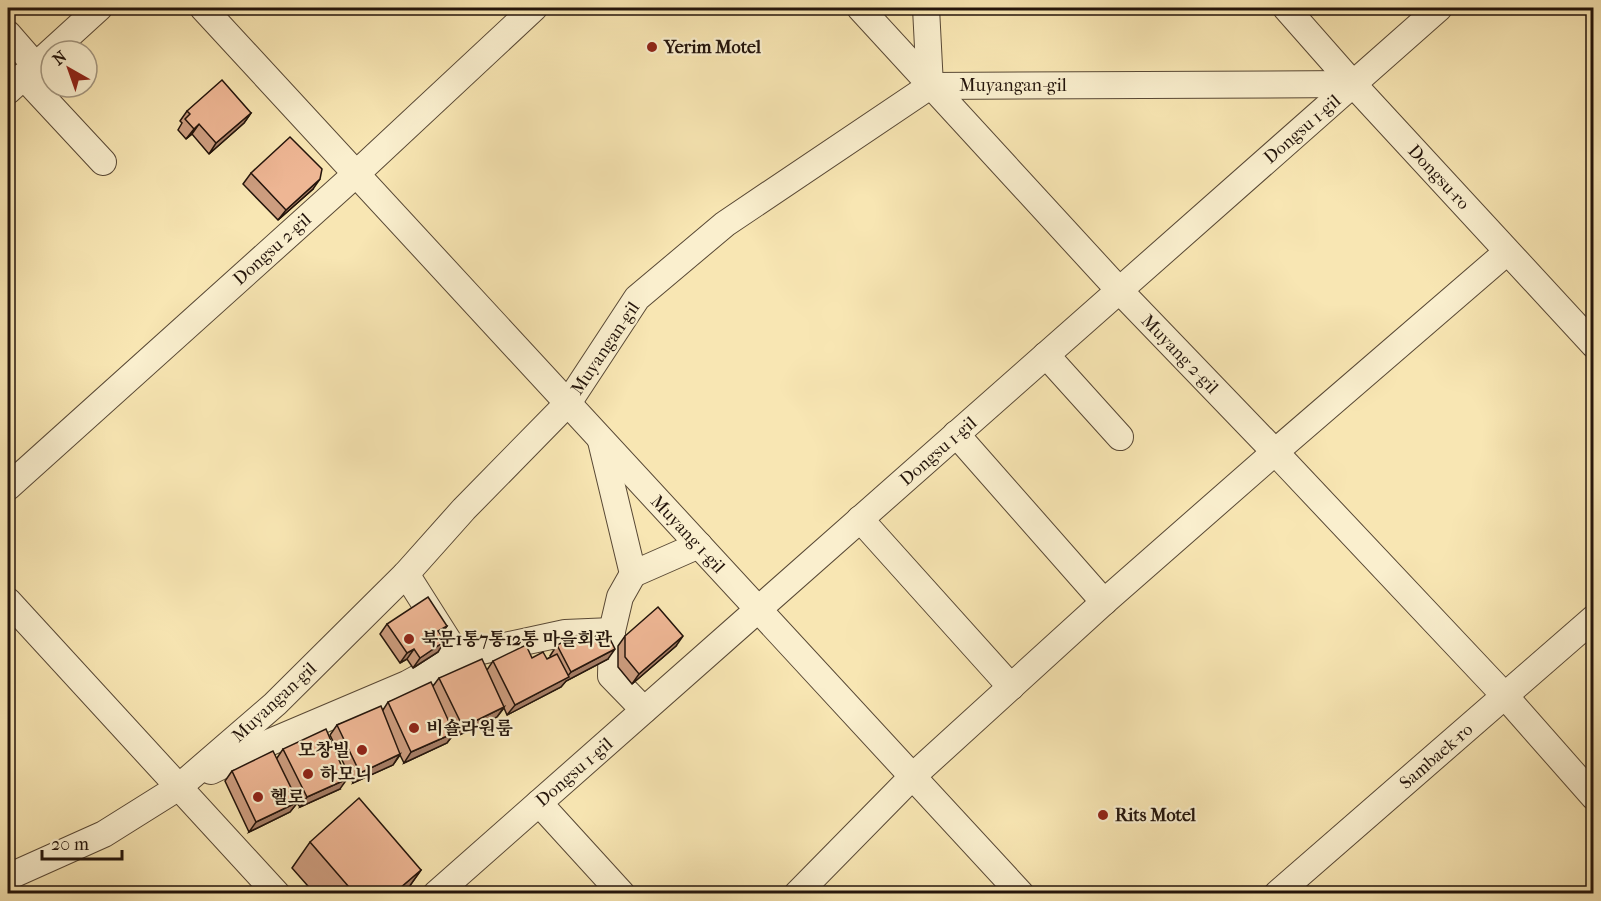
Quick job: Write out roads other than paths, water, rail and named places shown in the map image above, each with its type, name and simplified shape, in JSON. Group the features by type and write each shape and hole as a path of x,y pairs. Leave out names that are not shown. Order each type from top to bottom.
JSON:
{"street":[{"path":"22,77 99,8"},
{"name":"Muyang 1-gil","path":"203,8 1021,894"},
{"name":"Dongsu 2-gil","path":"8,487 356,174 534,8"},
{"name":"Muyang 2-gil","path":"860,8 1119,290 1505,696 1593,797"},
{"path":"926,8 930,86"},
{"name":"Dongsu-ro","path":"1286,8 1593,345"},
{"name":"Dongsu 1-gil","path":"436,894 1439,8"},
{"path":"8,34 22,77 102,162"},
{"name":"Muyangan-gil","path":"8,877 104,834 179,787 275,704 406,574 465,509 526,448 568,403 637,298 725,224 930,86 1353,84"},
{"path":"797,894 913,776 1104,602 1507,252"},
{"path":"1046,355 1120,437"},
{"path":"956,434 1104,602"},
{"path":"601,439 633,574"},
{"path":"860,519 1011,687"},
{"path":"644,710 610,676 612,631 620,597 633,574 699,545"},
{"path":"406,574 458,656"},
{"path":"8,600 277,894"},
{"name":"Sambaek-ro","path":"1277,894 1593,618"},
{"path":"179,787 268,743 407,684 458,656 565,633 612,631"},
{"path":"539,803 622,894"}],"place":[{"name":"Yerim Motel","path":"652,47"},
{"name":"북문1통7통12통 마을회관","path":"409,639"},
{"name":"비숄라원룸","path":"414,728"},
{"name":"모창빌","path":"362,750"},
{"name":"하모니","path":"308,774"},
{"name":"헬로","path":"258,797"},
{"name":"Rits Motel","path":"1103,815"}]}
